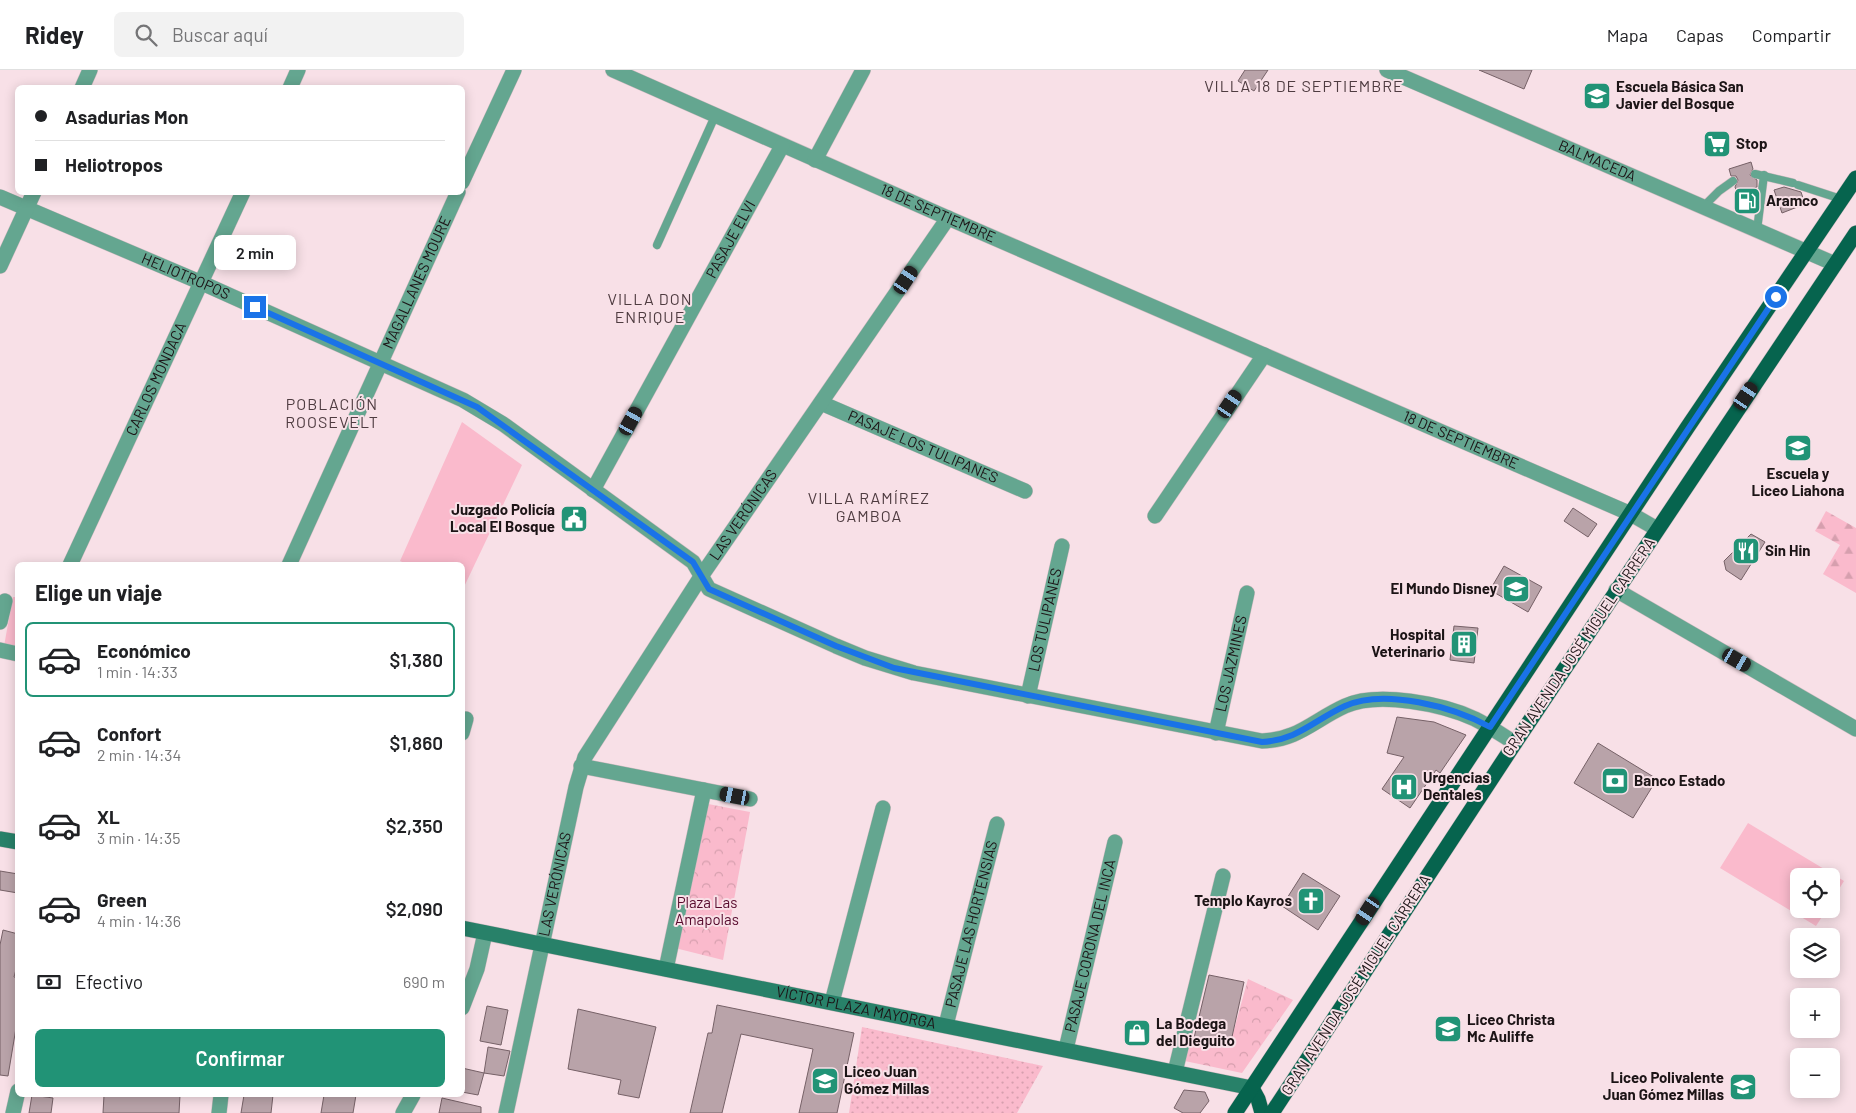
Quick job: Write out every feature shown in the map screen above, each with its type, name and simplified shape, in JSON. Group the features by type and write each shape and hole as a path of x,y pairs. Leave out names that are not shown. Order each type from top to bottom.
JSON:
{"main road":[{"name":"GRAN AVENIDA JOSÉ MIGUEL CARRERA","path":"1235,1113 1631,514 1856,178"},
{"name":"GRAN AVENIDA JOSÉ MIGUEL CARRERA","path":"1272,1113 1616,590 1856,233"},
{"path":"1252,1088 1262,1113"}],"street":[{"path":"83,85 90,70"},
{"path":"291,85 298,70"},
{"path":"465,176 514,70"},
{"name":"18 DE SEPTIEMBRE","path":"613,70 782,146 1631,514 1657,529"},
{"path":"815,160 863,70"},
{"name":"BALMACEDA","path":"1387,70 1835,264"},
{"name":"PASAJE ELVI","path":"593,490 782,146"},
{"path":"0,266 32,195"},
{"name":"CARLOS MONDACA","path":"71,562 242,195"},
{"name":"MAGALLANES MOURE","path":"289,562 457,195"},
{"name":"HELIOTROPOS","path":"0,197 202,283 484,411 693,562 709,589 865,658 914,674 1262,742 1275,741 1299,733 1345,706 1358,701 1381,698 1444,709 1475,719 1515,743"},
{"name":"LAS VERÓNICAS","path":"506,1113 581,766 593,741 702,575 948,218"},
{"path":"1155,516 1264,355"},
{"name":"PASAJE LOS TULIPANES","path":"821,403 1026,491"},
{"name":"LOS TULIPANES","path":"1028,696 1062,546"},
{"path":"1616,590 1856,730"},
{"name":"LOS JAZMINES","path":"1216,733 1247,593"},
{"path":"0,622 5,601"},
{"path":"0,650 15,653"},
{"path":"581,766 750,799"},
{"path":"666,969 704,790"},
{"path":"832,1002 883,808"},
{"name":"PASAJE LAS HORTENSIAS","path":"946,1025 997,824"},
{"path":"0,839 15,842"},
{"name":"PASAJE CORONA DEL INCA","path":"1066,1050 1115,842"},
{"path":"1175,1072 1224,876"},
{"name":"VÍCTOR PLAZA MAYORGA","path":"465,929 1252,1088"},
{"path":"465,1000 477,969 485,933"},
{"path":"13,1113 17,1097"},
{"path":"219,1113 221,1097"},
{"path":"403,1113 412,1097"}],"lane":[{"path":"657,245 715,116"},
{"path":"1755,174 1796,184 1842,199"},
{"path":"1757,230 1764,175"},
{"path":"1703,207 1719,191 1733,181"}],"green space":[{"path":"462,422 522,465 465,585 465,562 400,561"},
{"path":"1826,511 1856,528 1856,593 1823,574 1840,545 1815,531"},
{"path":"13,597 15,597 15,648 4,646"},
{"name":"Plaza Las Amapolas","path":"703,803 750,812 723,960 675,948"},
{"path":"1748,823 1822,868 1790,868 1790,910 1720,868"},
{"path":"1840,879 1844,881 1840,887"},
{"path":"1803,918 1821,918 1816,926"},
{"path":"1248,979 1293,1000 1242,1073 1180,1060 1184,1039 1229,1048"},
{"path":"862,1027 1043,1066 1017,1113 849,1113"}],"building":[{"path":"1245,70 1268,70 1254,91 1238,81"},
{"path":"1479,70 1532,70 1524,89"},
{"path":"1751,162 1753,169 1750,175 1757,180 1757,187 1737,193 1735,187 1738,180 1736,176 1731,176 1729,169"},
{"path":"1784,187 1801,192 1805,204 1782,213 1774,190"},
{"path":"1573,508 1597,524 1588,537 1564,521"},
{"name":"Sin Hin","path":"1751,534 1765,542 1741,580 1726,570 1724,561"},
{"name":"El Mundo Disney","path":"1504,566 1542,587 1528,612 1490,590"},
{"name":"Hospital Veterinario","path":"1454,626 1478,628 1474,663 1450,660"},
{"path":"1397,717 1434,722 1466,735 1440,773 1436,770 1410,808 1382,789 1404,757 1387,753"},
{"name":"Banco Estado","path":"1598,743 1657,779 1633,818 1574,783"},
{"path":"0,871 15,874 15,892 0,890"},
{"name":"Templo Kayros","path":"1303,873 1340,896 1318,930 1282,906"},
{"path":"3,930 15,933 15,1034 8,1076 0,1075 0,945"},
{"path":"1209,975 1244,982 1230,1046 1194,1038"},
{"name":"Liceo Juan Gómez Millas","path":"717,1005 854,1033 837,1113 799,1113 813,1049 741,1034 722,1113 690,1113 708,1033 712,1033"},
{"path":"487,1006 508,1010 501,1045 480,1041"},
{"path":"578,1009 656,1027 639,1098 618,1094 621,1080 568,1069"},
{"path":"488,1047 510,1051 504,1076 484,1073"},
{"path":"465,1069 484,1073 478,1095 465,1093"},
{"path":"1184,1090 1205,1092 1209,1101 1200,1113 1183,1113 1174,1108"},
{"path":"32,1097 53,1098 51,1113 29,1113"},
{"path":"104,1097 180,1097 179,1113 103,1113"},
{"path":"244,1097 273,1097 271,1113 241,1113"},
{"path":"324,1097 356,1097 353,1113 321,1113"},
{"path":"442,1098 481,1107 481,1113 439,1113"}],"place":[{"name":"Escuela Básica San Javier del Bosque","path":"1597,96"},
{"name":"Stop","path":"1717,144"},
{"name":"Aramco","path":"1747,201"},
{"name":"Escuela y Liceo Liahona","path":"1798,448"},
{"name":"Juzgado Policía Local El Bosque","path":"574,519"},
{"name":"Sin Hin","path":"1746,551"},
{"name":"El Mundo Disney","path":"1516,589"},
{"name":"Hospital Veterinario","path":"1464,644"},
{"name":"Banco Estado","path":"1615,781"},
{"name":"Urgencias Dentales","path":"1404,787"},
{"name":"Templo Kayros","path":"1311,901"},
{"name":"Liceo Christa Mc Auliffe","path":"1448,1029"},
{"name":"La Bodega del Dieguito","path":"1137,1033"},
{"name":"Liceo Juan Gómez Millas","path":"825,1081"},
{"name":"Liceo Polivalente Juan Gómez Millas","path":"1743,1087"}],"district":[{"name":"VILLA 18 DE SEPTIEMBRE","path":"1304,86"},
{"name":"VILLA DON ENRIQUE","path":"650,308"},
{"name":"POBLACIÓN ROOSEVELT","path":"332,413"},
{"name":"VILLA RAMÍREZ GAMBOA","path":"869,507"}],"route":[{"path":"255,307 477,407 693,562 709,589 836,646 914,674 1262,742 1285,739 1304,731 1333,712 1358,701 1381,698 1444,709 1475,719 1490,727 1776,297"}]}
